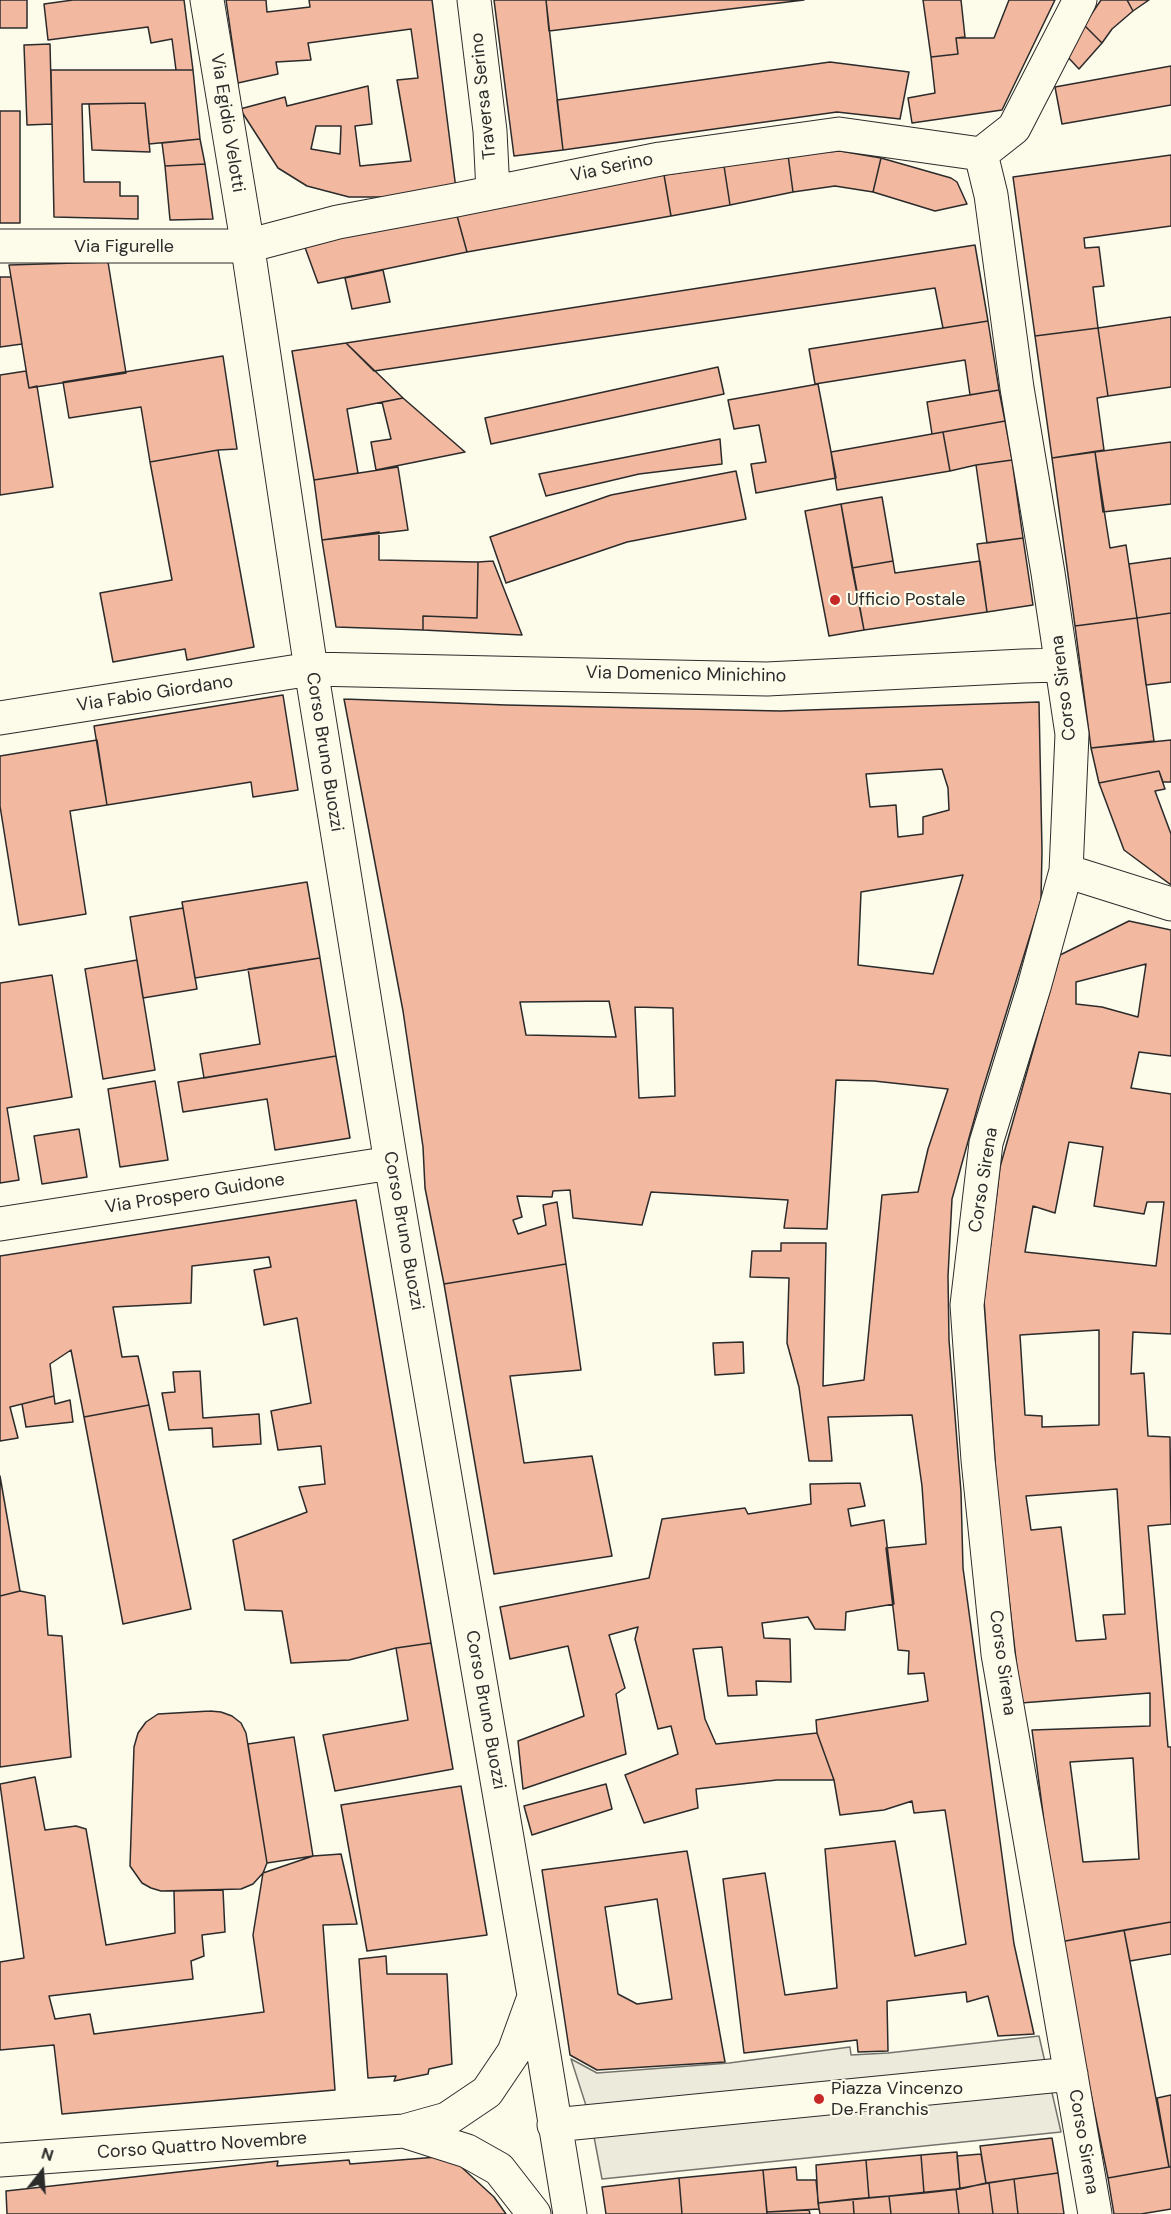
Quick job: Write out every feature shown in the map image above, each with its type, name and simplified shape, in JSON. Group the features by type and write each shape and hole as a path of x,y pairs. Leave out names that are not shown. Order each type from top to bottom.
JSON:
{"street":[{"name":"Via Egidio Velotti","path":"207,0 247,246"},
{"name":"Traversa Serino","path":"474,0 490,130 493,192"},
{"path":"981,154 1014,128 1080,0"},
{"name":"Via Serino","path":"247,246 338,222 660,159 839,134 981,154"},
{"name":"Corso Sirena","path":"981,154 991,195 1017,388 1072,734 1066,871 1034,987 986,1143 967,1305 978,1460 998,1654 1095,2214"},
{"name":"Via Figurelle","path":"0,246 247,246"},
{"name":"Corso Bruno Buozzi","path":"247,246 311,669 391,1163 570,2214"},
{"name":"Via Domenico Minichino","path":"311,669 767,679 1061,665"},
{"name":"Via Fabio Giordano","path":"0,718 311,669"},
{"path":"1066,871 1171,904"},
{"name":"Via Prospero Guidone","path":"0,1224 391,1163"},
{"name":"Corso Quattro Novembre","path":"0,2160 404,2131 447,2119 487,2092 514,2052 534,1995"},
{"path":"554,2125 1071,2074"},
{"name":"Corso Quattro Novembre","path":"404,2131 467,2151 499,2169 534,2214"}],"shaded area":[{"name":"Piazza Vincenzo De Franchis","path":"1039,2036 1061,2132 602,2179 591,2121 571,2059 597,2073 729,2063 850,2047 851,2055 888,2053"}],"building":[{"path":"0,0 27,0 27,28 0,28"},
{"path":"73,0 184,0 193,70 176,70 172,39 151,43 148,27 48,40 44,4"},
{"path":"226,0 266,0 267,12 310,7 309,0 432,0 456,189 400,197 349,197 307,186 278,168 240,109 285,97 287,106 368,86 372,124 355,126 360,166 411,161 397,80 418,78 411,29 308,43 311,60 276,62 278,74 238,83","holes":["316,126 341,126 340,154 311,149"]},
{"path":"494,0 546,0 563,150 514,156"},
{"path":"546,0 804,0 549,31"},
{"path":"923,0 961,0 965,37 956,38 958,54 931,57"},
{"path":"1009,0 1055,0 1002,110 912,123 908,98 935,93 931,57 958,54 956,38 994,38"},
{"path":"1101,0 1127,0 1133,11 1112,29 1102,43 1084,25"},
{"path":"1127,0 1149,0 1133,11"},
{"path":"1084,25 1102,43 1079,69 1064,53"},
{"path":"50,44 52,124 27,125 24,45"},
{"path":"830,62 909,72 900,119 837,112 563,150 557,100"},
{"path":"1171,66 1171,105 1062,124 1055,87"},
{"path":"51,70 193,70 200,139 149,144 145,103 82,104 84,182 120,182 120,196 138,196 138,219 54,217"},
{"path":"145,103 150,152 92,150 89,104"},
{"path":"0,111 20,111 20,223 0,223"},
{"path":"200,139 205,164 165,166 162,143"},
{"path":"840,151 881,158 873,192 835,186 793,192 788,155"},
{"path":"788,155 793,192 730,205 724,166"},
{"path":"1171,155 1171,226 1084,238 1085,248 1099,247 1104,286 1093,287 1098,328 1035,336 1013,177"},
{"path":"881,158 951,178 957,182 967,204 935,211 873,192"},
{"path":"205,164 213,219 170,220 165,166"},
{"path":"724,166 730,205 671,216 664,175"},
{"path":"664,175 671,216 467,252 456,212"},
{"path":"456,212 467,252 318,283 303,242"},
{"path":"975,245 988,321 943,328 935,288 374,371 346,343"},
{"path":"108,262 126,373 29,388 9,265"},
{"path":"383,270 390,302 352,309 345,278"},
{"path":"0,277 11,277 22,344 0,347"},
{"path":"1171,317 1171,387 1108,396 1098,328"},
{"path":"988,321 999,390 970,395 965,360 815,384 809,349"},
{"path":"1098,328 1108,396 1097,398 1104,450 1052,458 1035,336"},
{"path":"346,343 403,398 347,409 358,473 314,480 292,351"},
{"path":"223,356 237,449 218,450 150,462 141,407 69,418 63,382"},
{"path":"718,367 724,394 491,444 485,418"},
{"path":"26,371 29,388 37,386 53,487 0,495 0,375"},
{"path":"818,384 836,478 756,493 751,464 766,462 759,425 734,429 728,400"},
{"path":"999,390 1005,421 932,434 927,402"},
{"path":"403,398 465,452 376,470 371,442 391,439 382,402"},
{"path":"1005,421 1012,460 950,471 943,432"},
{"path":"943,432 950,471 837,490 831,452"},
{"path":"720,439 722,464 639,474 546,496 539,474"},
{"path":"1171,442 1171,504 1103,512 1095,452"},
{"path":"218,450 254,647 187,660 185,649 113,662 100,593 172,580 150,462"},
{"path":"1095,452 1110,548 1126,545 1137,618 1075,626 1052,458"},
{"path":"1012,460 1023,538 987,543 976,465"},
{"path":"398,467 408,530 322,540 314,480"},
{"path":"736,471 746,519 627,542 506,583 490,537 611,495"},
{"path":"882,497 893,561 852,568 841,504"},
{"path":"841,504 864,630 829,636 805,511"},
{"path":"379,532 379,560 478,562 477,618 423,616 423,630 336,627 322,540"},
{"path":"1023,538 1033,605 987,612 977,544"},
{"path":"1171,558 1171,613 1137,618 1129,564"},
{"path":"493,561 522,635 423,630 423,616 477,618 478,562"},
{"path":"893,561 895,573 980,561 987,612 864,630 852,568"},
{"path":"1171,613 1171,682 1146,685 1137,618"},
{"path":"1137,618 1154,741 1091,748 1075,626"},
{"path":"283,695 298,790 253,797 251,782 107,805 94,726"},
{"path":"344,699 780,711 1039,702 1041,900 981,1095 952,1199 948,1276 949,1340 961,1492 963,1568 1014,1944 1034,2034 998,2036 988,1996 967,2002 966,1992 887,2001 888,2051 858,2052 857,2040 744,2053 723,1879 765,1873 785,1995 837,1988 825,1849 895,1841 915,1956 966,1944 945,1810 914,1813 912,1801 884,1810 840,1815 834,1780 817,1733 816,1720 928,1701 924,1673 908,1674 909,1651 898,1650 886,1548 926,1544 922,1486 912,1415 828,1417 832,1461 809,1461 799,1387 787,1343 789,1278 750,1277 752,1251 781,1251 781,1243 826,1243 823,1386 864,1380 882,1195 918,1192 928,1149 948,1089 874,1081 836,1080 827,1229 784,1228 788,1200 651,1192 642,1225 573,1218 570,1190 553,1191 552,1197 517,1196 522,1217 513,1220 518,1234 546,1225 543,1205 557,1202 566,1264 444,1284 425,1188 423,1147 403,1011","holes":["942,769 948,788 949,810 923,817 923,834 898,837 896,805 870,807 866,774","963,875 933,974 858,965 861,892"]},
{"path":"97,740 107,805 70,811 86,914 19,925 0,806 0,756"},
{"path":"1171,740 1171,782 1163,782 1159,771 1099,783 1091,748"},
{"path":"1159,771 1165,789 1155,791 1171,834 1171,885 1124,850 1099,783"},
{"path":"307,882 320,958 195,978 182,902"},
{"path":"183,908 197,989 143,998 130,917"},
{"path":"1129,921 1171,930 1171,1056 1139,1052 1131,1088 1171,1094 1171,1334 1133,1332 1131,1374 1144,1373 1148,1436 1170,1437 1171,1524 1148,1526 1168,1747 1171,1747 1171,1922 1060,1942 1032,1730 1150,1726 1150,1693 1021,1703 998,1503 984,1300 1000,1167 1060,955","holes":["1146,964 1138,1017 1102,1007 1076,1004 1076,982","1069,1142 1103,1147 1094,1206 1144,1214 1147,1202 1164,1202 1156,1266 1025,1252 1033,1206 1055,1213","1099,1330 1099,1425 1042,1427 1042,1416 1025,1415 1020,1335","1117,1489 1125,1614 1103,1615 1106,1639 1076,1641 1061,1527 1031,1530 1026,1496","1133,1758 1139,1859 1083,1862 1070,1762"]},
{"path":"320,958 336,1056 204,1078 200,1054 260,1044 248,969"},
{"path":"137,960 155,1070 103,1079 85,969"},
{"path":"52,975 72,1097 7,1108 19,1180 0,1183 0,983"},
{"path":"609,1001 616,1037 526,1035 520,1002"},
{"path":"635,1007 673,1008 675,1096 639,1098"},
{"path":"336,1056 350,1138 275,1150 267,1099 183,1112 178,1082"},
{"path":"155,1081 168,1160 120,1167 108,1089"},
{"path":"79,1129 87,1177 42,1184 34,1136"},
{"path":"356,1200 431,1643 396,1648 349,1660 291,1663 282,1611 245,1610 233,1540 307,1512 299,1487 325,1484 321,1446 278,1450 271,1411 311,1403 297,1318 264,1325 254,1270 271,1267 269,1257 192,1266 191,1303 113,1307 122,1357 138,1356 149,1405 84,1417 71,1350 50,1364 54,1396 10,1407 18,1438 0,1441 0,1256"},
{"path":"566,1264 581,1370 510,1376 524,1463 592,1456 612,1556 494,1574 444,1284"},
{"path":"743,1342 744,1373 715,1375 713,1343"},
{"path":"200,1371 203,1418 259,1414 261,1444 213,1447 212,1428 169,1430 162,1393 175,1392 173,1372"},
{"path":"54,1396 55,1404 70,1400 73,1422 26,1427 22,1404"},
{"path":"149,1405 191,1609 123,1624 84,1417"},
{"path":"0,1476 20,1591 0,1596"},
{"path":"860,1483 865,1506 848,1509 851,1526 884,1520 894,1604 846,1612 845,1630 815,1629 808,1617 762,1623 764,1638 790,1639 791,1682 756,1681 757,1695 728,1696 722,1647 693,1649 705,1719 716,1744 817,1733 834,1780 777,1780 696,1789 698,1808 644,1823 625,1775 678,1754 671,1726 658,1729 635,1639 638,1627 609,1635 625,1688 616,1694 626,1754 523,1789 518,1741 584,1716 568,1646 510,1659 500,1607 649,1578 662,1519 745,1508 748,1514 811,1504 810,1484"},
{"path":"20,1591 45,1596 48,1635 62,1636 71,1757 0,1767 0,1596"},
{"path":"431,1643 453,1769 335,1791 323,1735 408,1720 396,1648"},
{"path":"210,1711 232,1716 241,1723 246,1733 267,1863 263,1873 253,1884 241,1889 161,1891 151,1888 142,1883 130,1866 134,1747 138,1733 146,1722 158,1714"},
{"path":"294,1737 313,1856 267,1863 248,1744"},
{"path":"35,1777 45,1830 76,1826 86,1829 106,1945 175,1933 174,1891 223,1890 225,1932 202,1935 204,1956 191,1961 193,1979 49,1996 55,2019 90,2014 94,2034 264,2012 253,1935 263,1873 313,1856 341,1854 357,1924 323,1925 335,2090 62,2114 54,2045 0,2050 0,1962 24,1958 0,1784"},
{"path":"606,1784 612,1809 532,1835 524,1806"},
{"path":"461,1786 487,1935 367,1951 341,1805"},
{"path":"687,1851 725,2062 597,2070 570,2055 542,1870","holes":["657,1899 672,1999 637,2004 618,1994 605,1907"]},
{"path":"1171,1922 1171,1954 1130,1961 1124,1930"},
{"path":"1124,1930 1169,2167 1108,2178 1060,1942"},
{"path":"386,1956 387,1974 447,1974 452,2064 429,2069 428,2074 394,2081 396,2076 368,2078 359,1959"},
{"path":"1171,2095 1171,2167 1169,2167 1157,2098"},
{"path":"1052,2138 1058,2173 986,2183 980,2146"},
{"path":"957,2152 960,2189 924,2193 921,2155"},
{"path":"981,2154 986,2183 960,2189 957,2156"},
{"path":"921,2155 924,2193 869,2198 866,2160"},
{"path":"437,2157 458,2164 494,2197 506,2214 7,2214 6,2191 278,2161 277,2166 349,2160 350,2164"},
{"path":"866,2160 869,2198 818,2203 816,2165"},
{"path":"796,2167 797,2180 816,2180 819,2209 767,2212 763,2170"},
{"path":"1171,2167 1171,2209 1141,2214 1114,2214 1108,2178"},
{"path":"763,2170 767,2214 682,2214 679,2178"},
{"path":"1058,2173 1064,2214 1018,2214 1014,2179"},
{"path":"679,2178 682,2214 606,2214 602,2187"},
{"path":"1014,2179 1018,2214 993,2214 989,2183"},
{"path":"989,2183 993,2214 959,2214 956,2189"},
{"path":"956,2189 959,2214 891,2214 889,2196"},
{"path":"889,2196 891,2214 854,2214 853,2199"},
{"path":"853,2199 854,2214 820,2214 818,2203"},
{"path":"809,2210 810,2214 767,2214 767,2212"}],"place":[{"name":"Ufficio Postale","path":"835,600"},
{"name":"Piazza Vincenzo De Franchis","path":"819,2099"}]}
